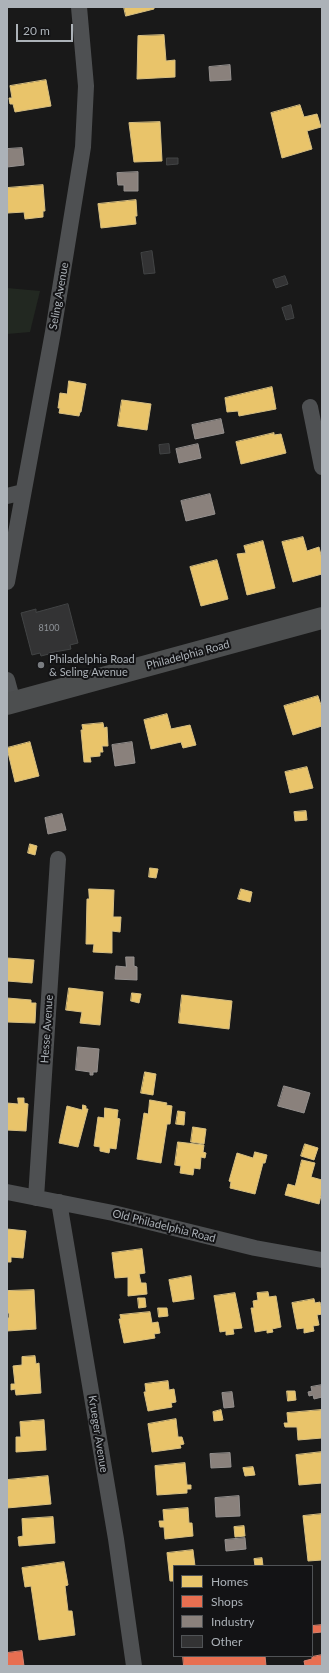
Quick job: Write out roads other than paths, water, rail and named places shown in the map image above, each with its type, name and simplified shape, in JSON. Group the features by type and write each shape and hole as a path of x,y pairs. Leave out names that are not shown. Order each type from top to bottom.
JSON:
{"main road":[{"name":"Philadelphia Road","path":"10,703 322,618"}],"street":[{"name":"Seling Avenue","path":"7,582 55,317 83,147 86,86 79,7"},
{"path":"310,407 322,467"},
{"path":"7,496 23,492"},
{"path":"7,680 10,703"},
{"name":"Hesse Avenue","path":"36,1198 58,860"},
{"name":"Old Philadelphia Road","path":"7,1192 113,1213 248,1247 322,1260"},
{"name":"Krueger Avenue","path":"59,1202 116,1539 134,1666"}],"place":[{"name":"Philadelphia Road & Seling Avenue","path":"41,665"}]}
